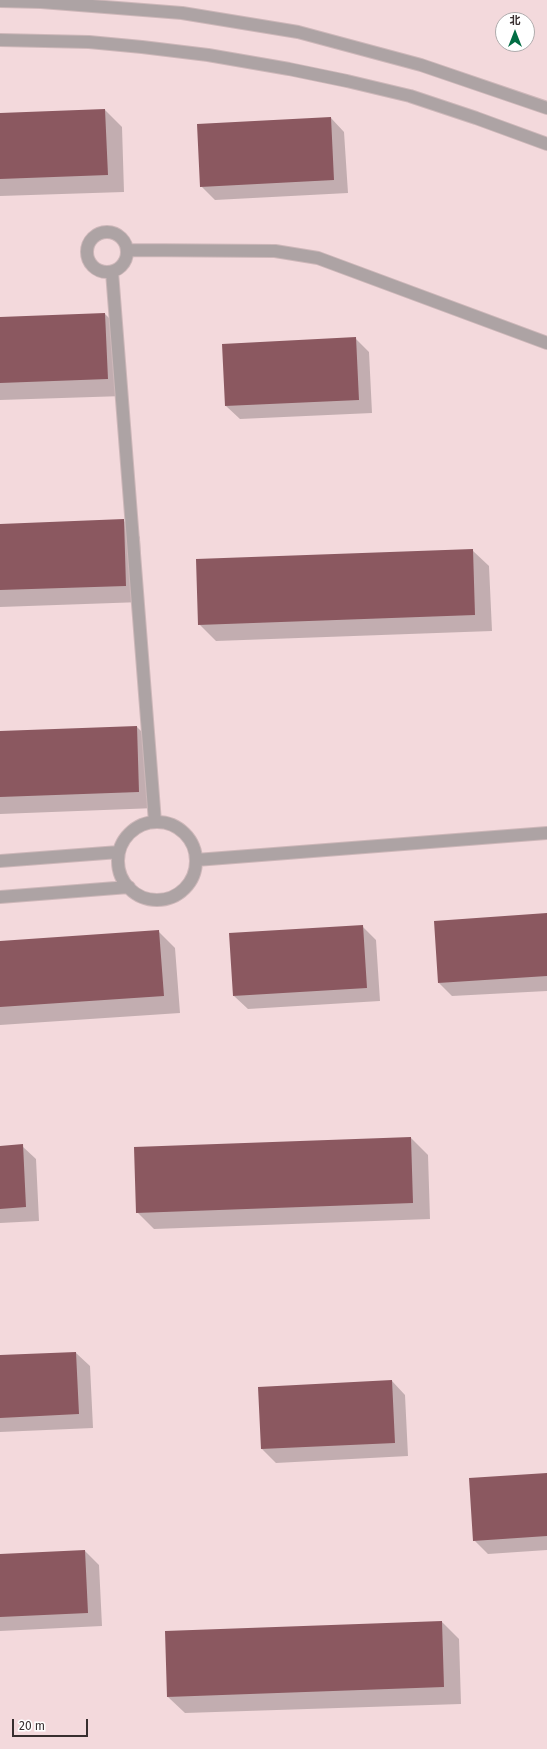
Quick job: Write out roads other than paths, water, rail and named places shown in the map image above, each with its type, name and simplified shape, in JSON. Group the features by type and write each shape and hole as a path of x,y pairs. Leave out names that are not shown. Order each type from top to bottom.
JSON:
{"street":[{"path":"0,1 41,2 182,13 298,32 421,65 547,108"},
{"path":"0,40 89,42 142,47 208,55 289,69 410,96 547,144"},
{"path":"101,232 115,233 120,236 125,241 128,250 127,260 123,266 112,272 98,271 89,261 87,247 90,241 101,232"},
{"path":"128,250 275,251 318,258 547,343"},
{"path":"112,272 155,822"},
{"path":"161,821 173,825 184,832 192,842 196,855 196,868 191,880 183,891 171,897 158,900 145,898 132,891 124,881 119,870 119,852 127,835 137,827 161,821"},
{"path":"196,860 547,833"},
{"path":"0,861 119,852"},
{"path":"0,897 129,887"}]}
